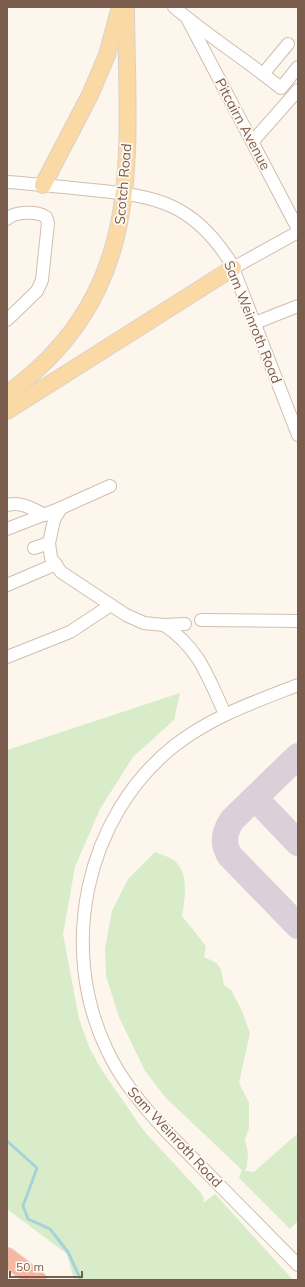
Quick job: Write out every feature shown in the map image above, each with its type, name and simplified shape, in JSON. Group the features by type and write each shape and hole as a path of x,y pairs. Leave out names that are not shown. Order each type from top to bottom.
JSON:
{"highway":[{"path":"7,1257 37,1280"},
{"path":"7,1270 22,1280"}],"main road":[{"path":"43,185 90,95 107,54 120,7"},
{"name":"Scotch Road","path":"7,394 39,368 75,328 88,308 105,273 116,242 125,193 127,146 126,7"},
{"path":"7,411 233,268"}],"street":[{"path":"174,7 188,20 264,74 281,88 298,67"},
{"name":"Pitcairn Avenue","path":"188,20 298,229"},
{"path":"264,74 288,44"},
{"path":"253,141 298,90"},
{"name":"Sam Weinroth Road","path":"7,182 125,193 158,200 190,217 214,239 233,268 296,427"},
{"path":"7,219 11,215 18,213 42,214 46,217 48,223 42,280 36,291 7,320"},
{"path":"233,268 298,232"},
{"path":"255,323 298,306"},
{"path":"7,529 45,515 110,486"},
{"path":"7,505 13,503 28,506 45,515"},
{"path":"61,508 54,520 49,543 51,558 61,572 126,615 144,623 164,625 186,624"},
{"path":"34,548 49,543"},
{"path":"7,585 56,564"},
{"path":"7,658 70,632 111,605"},
{"path":"201,620 298,621"},
{"path":"164,625 184,640 200,660 225,714"},
{"name":"Sam Weinroth Road","path":"298,686 225,714 194,731 154,764 124,801 111,823 100,847 87,893 83,942 84,970 92,1009 101,1037 114,1065 130,1088 165,1130 298,1265"}],"green space":[{"path":"180,693 174,720 133,757 100,809 75,867 63,934 79,1019 90,1049 103,1072 144,1131 202,1194 204,1199 203,1203 215,1194 293,1280 74,1280 67,1254 7,1209 7,750"},
{"path":"155,852 172,859 182,870 185,893 182,916 206,946 204,957 220,967 224,985 231,990 242,1011 250,1033 239,1083 249,1103 249,1128 245,1140 248,1153 247,1167 245,1171 254,1172 298,1133 298,1221 290,1229 239,1178 242,1170 166,1098 145,1071 119,1017 106,976 105,948 112,911 128,879"}],"waterway":[{"path":"7,1141 37,1168 23,1206 28,1219 50,1229 68,1252 81,1280"}],"taxiway":[{"path":"298,756 232,820 227,829 225,838 227,852 230,856 298,926"},
{"path":"255,798 298,843"}]}
